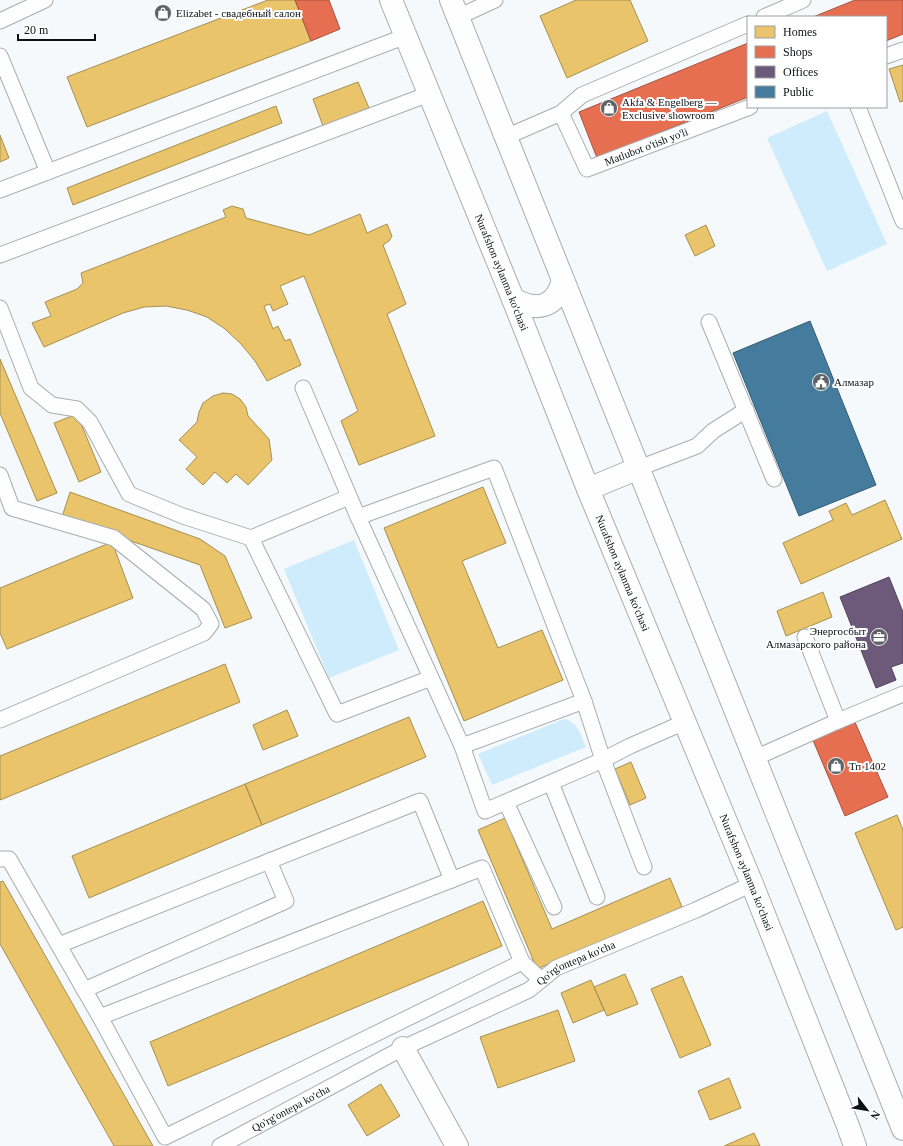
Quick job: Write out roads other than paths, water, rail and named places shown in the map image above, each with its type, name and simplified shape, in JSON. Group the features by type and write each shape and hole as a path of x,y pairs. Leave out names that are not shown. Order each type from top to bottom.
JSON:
{"main road":[{"name":"Nurafshon aylanma ko'chasi","path":"391,0 513,299 588,489 752,884 855,1146"},
{"path":"454,8 903,1128"},
{"path":"513,299 529,306 546,305 557,294 563,280"},
{"path":"588,489 639,468"},
{"path":"403,1048 457,1146"}],"lane":[{"path":"0,21 45,0"},
{"path":"454,8 495,0"},
{"path":"766,16 803,0"},
{"path":"506,137 561,113 582,95 747,24"},
{"path":"0,190 406,36"},
{"path":"887,56 903,50"},
{"path":"0,56 48,172"},
{"path":"0,255 429,94"},
{"name":"Matlubot o'tish yo'li","path":"561,113 587,169 747,108"},
{"path":"858,108 903,221"},
{"path":"0,308 31,388 52,405 77,409 90,422 129,494 183,516 251,538 349,497"},
{"path":"710,322 774,479"},
{"path":"303,388 349,497 462,746 486,811 603,760 630,746 685,722"},
{"path":"639,468 697,446 713,431 746,410"},
{"path":"358,517 494,468 584,701 603,760 644,867"},
{"path":"0,720 204,633 210,624 203,609 114,538 12,508 1,483"},
{"path":"251,538 337,714 431,678"},
{"path":"804,637 838,721"},
{"path":"755,758 903,694"},
{"path":"462,746 584,701"},
{"path":"551,782 597,897"},
{"path":"59,945 420,801 452,880"},
{"path":"506,802 554,907"},
{"path":"0,859 9,859 100,1018 165,1137 522,962"},
{"path":"84,990 286,901 269,861"},
{"path":"100,1018 482,868 522,962 541,980"},
{"name":"Qo'rg'ontepa ko'cha","path":"220,1146 403,1048 529,990 556,968 696,910 752,884"}],"place":[{"name":"Elizabet - свадебный салон","path":"163,13"},
{"name":"Akfa & Engelberg — Exclusive showroom","path":"609,108"},
{"name":"Алмазар","path":"821,382"},
{"name":"Энергосбыт Алмазарского района","path":"879,637"},
{"name":"Тп 1402","path":"836,766"}]}
